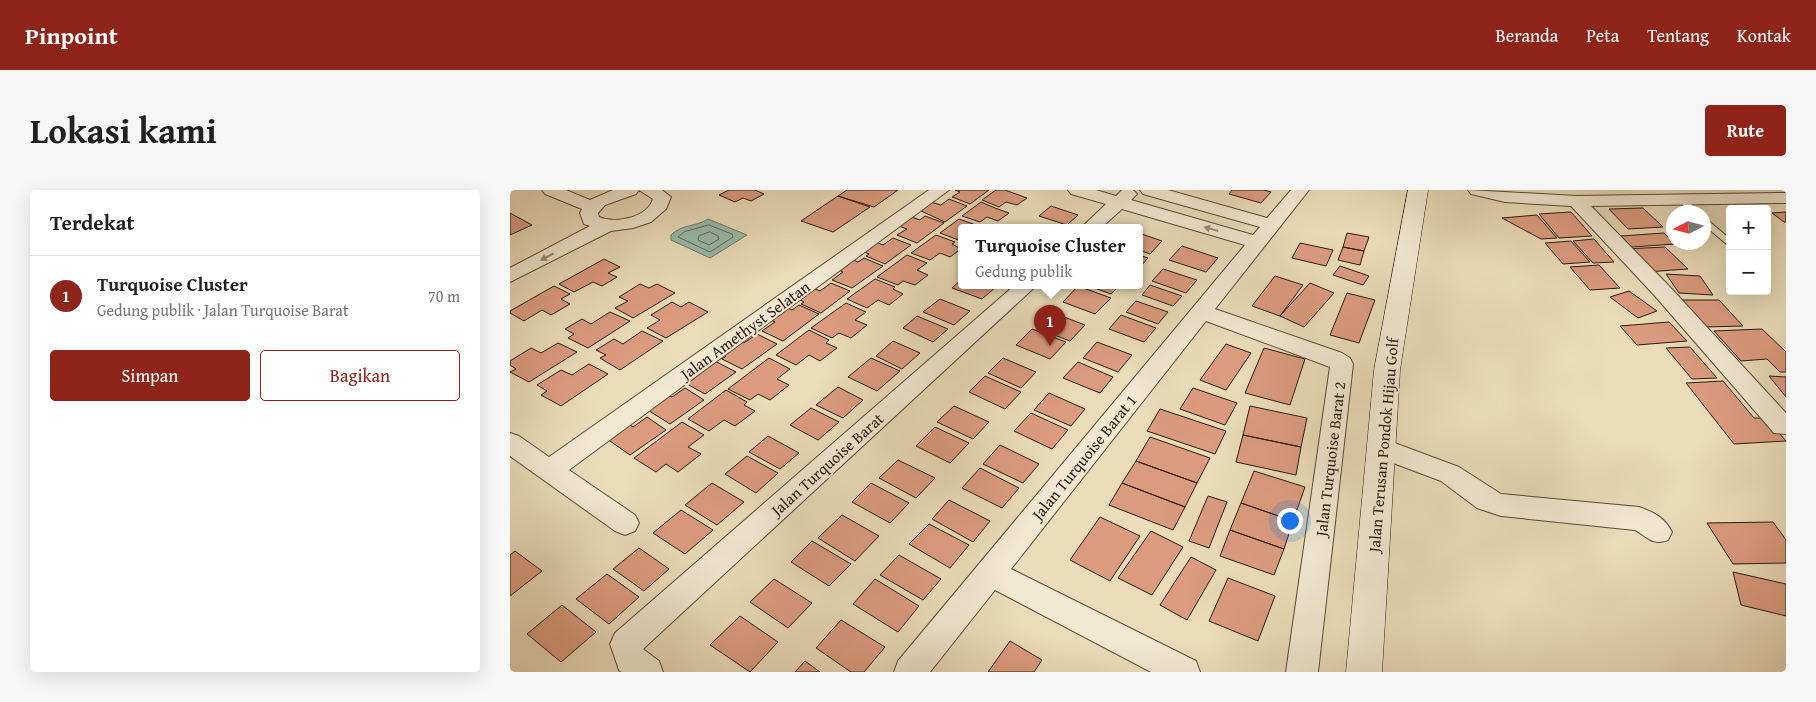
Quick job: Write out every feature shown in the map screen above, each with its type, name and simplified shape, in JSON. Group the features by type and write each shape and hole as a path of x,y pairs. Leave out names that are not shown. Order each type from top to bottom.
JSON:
{"main road":[{"name":"Jalan Terusan Pondok Hijau Golf","path":"1364,672 1387,370 1418,190"}],"street":[{"path":"551,190 596,217 639,220 658,208 657,191"},
{"path":"510,276 596,217 608,196 622,190"},
{"name":"Jalan Amethyst Selatan","path":"550,470 940,190"},
{"path":"1077,190 1119,202 1265,234"},
{"path":"1094,224 1132,190"},
{"path":"1149,190 1265,234"},
{"name":"Jalan Turquoise Barat 1","path":"910,672 1300,190"},
{"path":"1476,190 1505,197 1682,200 1786,198"},
{"path":"1589,197 1662,291 1783,426"},
{"path":"510,260 596,217"},
{"name":"Jalan Turquoise Barat","path":"647,672 630,659 626,644 1023,289"},
{"name":"Jalan Turquoise Barat 2","path":"1202,312 1334,359 1342,364 1302,672"},
{"path":"510,443 625,523"},
{"path":"1381,448 1450,474 1487,500 1501,505 1639,519 1649,524 1658,532"},
{"path":"990,573 1184,672"}],"lane":[{"path":"1682,200 1688,205"},
{"path":"1711,226 1726,240"}],"water":[{"path":"708,219 747,235 710,258 671,240 671,235 675,231"}],"building":[{"path":"729,190 755,190 764,194 751,201 743,198 735,202 719,195"},
{"path":"847,190 898,190 874,207 838,196"},
{"path":"955,190 989,190 970,204 952,197 960,192"},
{"path":"996,190 1005,190 1027,198 1017,205 1006,202 999,207 982,200"},
{"path":"1232,190 1264,190 1271,192 1261,203 1229,194"},
{"path":"838,196 870,207 833,232 801,221"},
{"path":"949,199 967,206 945,222 919,210 931,202 941,205"},
{"path":"981,202 1009,213 998,221 987,217 980,222 962,216"},
{"path":"1051,206 1078,215 1068,224 1039,216"},
{"path":"1643,208 1663,227 1628,229 1609,209"},
{"path":"1571,212 1592,236 1559,238 1539,214"},
{"path":"1786,212 1786,222 1772,213"},
{"path":"510,213 532,225 510,235"},
{"path":"1537,215 1557,238 1541,239 1502,218"},
{"path":"909,216 920,220 925,216 944,223 917,243 897,235 907,229 896,225"},
{"path":"959,219 973,224 958,224 958,240 940,233"},
{"path":"1347,233 1369,237 1364,251 1343,247"},
{"path":"1664,233 1666,235 1666,245 1632,247 1621,236"},
{"path":"1143,234 1162,241 1150,254 1143,251"},
{"path":"936,235 955,242 952,244 958,247 958,251 950,257 940,253 930,260 911,253"},
{"path":"893,238 911,245 885,264 866,256 869,254 860,250 873,241 883,245"},
{"path":"1594,239 1614,262 1593,263 1573,241"},
{"path":"1571,241 1590,262 1563,264 1545,243"},
{"path":"1300,243 1333,250 1326,266 1292,258"},
{"path":"1182,246 1218,258 1206,272 1169,260"},
{"path":"1343,247 1364,251 1360,265 1338,260"},
{"path":"1665,247 1688,269 1646,272 1624,249"},
{"path":"907,255 927,263 917,270 928,275 915,285 903,281 898,285 877,277"},
{"path":"1143,256 1148,258 1143,264"},
{"path":"847,257 858,262 864,258 883,266 852,288 832,280 843,272 832,267"},
{"path":"604,259 620,267 608,273 617,277 602,286 593,282 574,292 559,284"},
{"path":"1599,265 1620,288 1590,290 1570,267"},
{"path":"1340,266 1369,276 1363,285 1333,275"},
{"path":"1163,269 1197,280 1186,293 1152,281"},
{"path":"1666,274 1700,276 1713,295 1679,293"},
{"path":"1275,276 1303,285 1280,316 1252,306"},
{"path":"875,279 895,287 893,289 903,294 889,305 878,300 867,308 847,299"},
{"path":"831,283 850,291 821,313 801,304 804,302 795,297 810,286 820,291"},
{"path":"958,283 958,289 994,289 982,299 952,288"},
{"path":"1310,283 1334,293 1304,327 1280,316"},
{"path":"640,284 649,288 657,284 675,293 633,318 615,308 628,301 619,297"},
{"path":"1150,285 1182,296 1173,306 1142,295"},
{"path":"554,286 570,294 561,299 570,304 551,315 542,310 524,321 510,313 510,311"},
{"path":"1075,289 1086,289 1111,298 1095,314 1063,302"},
{"path":"1097,289 1116,289 1111,294"},
{"path":"1629,291 1657,311 1638,318 1610,297"},
{"path":"1347,293 1375,300 1359,343 1330,335"},
{"path":"940,299 970,311 954,325 923,312"},
{"path":"1682,300 1719,300 1743,326 1705,327"},
{"path":"1136,301 1168,312 1158,324 1126,312"},
{"path":"672,302 681,307 689,302 708,312 666,338 647,328 660,320 651,315"},
{"path":"846,303 866,312 855,320 867,325 851,338 839,333 832,338 811,328"},
{"path":"781,305 792,310 799,305 819,314 783,341 762,331 775,322 764,317"},
{"path":"610,312 630,321 588,348 568,338 574,334 565,329 582,319 591,324"},
{"path":"1051,312 1085,325 1070,341 1036,328"},
{"path":"1121,315 1156,328 1144,342 1109,329"},
{"path":"917,316 948,329 933,342 903,328"},
{"path":"1669,322 1687,341 1637,345 1620,326"},
{"path":"1032,329 1066,342 1050,359 1016,345"},
{"path":"1762,329 1786,352 1786,372 1780,372 1767,359 1741,361 1714,331"},
{"path":"809,330 829,340 826,343 837,348 820,361 809,355 796,365 776,355"},
{"path":"642,331 663,341 620,370 600,358 606,355 596,350 614,339 623,344"},
{"path":"757,334 777,344 742,369 722,359 726,356 716,351 734,338 744,343"},
{"path":"893,341 920,353 902,369 876,356"},
{"path":"1097,342 1132,355 1118,372 1083,358"},
{"path":"558,343 577,352 529,382 510,372 516,369 510,365 510,361 531,348 541,353"},
{"path":"1226,344 1251,353 1226,390 1200,380"},
{"path":"1690,347 1717,378 1692,379 1666,348"},
{"path":"1264,348 1305,359 1290,405 1245,393"},
{"path":"769,358 790,369 777,379 789,385 770,400 758,394 750,400 728,389"},
{"path":"871,358 900,371 877,391 848,377"},
{"path":"1003,358 1036,372 1021,388 988,373"},
{"path":"711,359 736,372 705,394 687,384 696,377 690,372"},
{"path":"1078,362 1113,377 1100,393 1063,378"},
{"path":"589,364 608,374 561,406 541,395 547,391 537,385 561,370 572,375"},
{"path":"985,376 1021,392 1005,409 969,392"},
{"path":"1769,376 1786,377 1786,397"},
{"path":"1723,381 1754,418 1766,418 1786,441 1734,444 1686,383"},
{"path":"838,387 863,400 843,418 816,405"},
{"path":"685,388 704,400 670,424 643,407 664,394 672,397"},
{"path":"1193,388 1237,403 1225,425 1180,409"},
{"path":"726,390 747,402 744,405 755,411 735,426 724,420 709,431 688,419"},
{"path":"1049,393 1085,409 1071,426 1034,410"},
{"path":"954,406 989,422 973,439 937,422"},
{"path":"1250,406 1307,418 1301,447 1243,435"},
{"path":"811,408 839,422 818,440 790,425"},
{"path":"1160,409 1226,431 1215,454 1147,431"},
{"path":"1031,413 1068,430 1052,449 1014,431"},
{"path":"647,417 666,430 630,455 600,434 622,420 633,427"},
{"path":"682,422 704,435 688,447 701,454 678,472 666,464 656,472 634,458"},
{"path":"935,427 969,443 950,463 916,446"},
{"path":"1243,435 1301,447 1296,475 1236,462"},
{"path":"768,436 799,453 780,469 749,452"},
{"path":"1150,437 1210,458 1197,483 1136,461"},
{"path":"1000,445 1039,464 1023,483 983,464"},
{"path":"747,456 778,473 756,493 725,474"},
{"path":"898,460 935,478 916,498 879,478"},
{"path":"1136,461 1197,483 1185,507 1122,483"},
{"path":"980,468 1019,488 1002,508 962,488"},
{"path":"1254,471 1305,487 1293,521 1241,503"},
{"path":"712,483 744,502 717,525 685,505"},
{"path":"871,483 909,503 890,523 852,502"},
{"path":"1122,483 1185,507 1173,530 1109,505"},
{"path":"1208,496 1227,502 1209,548 1189,541"},
{"path":"949,500 990,521 973,542 932,519"},
{"path":"1241,503 1293,521 1284,549 1230,530"},
{"path":"681,510 713,530 685,554 653,533"},
{"path":"842,515 879,536 855,561 818,538"},
{"path":"1100,517 1140,536 1110,581 1070,560"},
{"path":"1773,522 1786,540 1786,563 1733,564 1707,523"},
{"path":"929,524 969,545 950,568 909,544"},
{"path":"1230,530 1284,549 1274,575 1220,556"},
{"path":"1151,531 1183,547 1152,595 1118,578"},
{"path":"812,541 851,564 829,586 791,562"},
{"path":"639,548 669,569 644,591 613,569"},
{"path":"515,551 542,571 510,596 510,555"},
{"path":"899,555 941,579 923,600 880,575"},
{"path":"1191,557 1216,570 1187,620 1160,605"},
{"path":"1733,572 1786,584 1786,616 1741,605"},
{"path":"607,574 639,597 609,624 576,599"},
{"path":"1228,578 1275,596 1258,641 1209,621"},
{"path":"774,579 812,603 788,628 750,602"},
{"path":"875,579 919,606 898,632 853,604"},
{"path":"562,605 596,632 561,662 527,634"},
{"path":"740,616 778,642 750,672 710,645"},
{"path":"841,620 885,647 864,672 851,672 816,648"},
{"path":"1010,641 1042,660 1034,672 988,672"},
{"path":"805,661 820,672 795,672"}],"place":[{"name":"Turquoise Cluster","path":"1050,346"}]}
